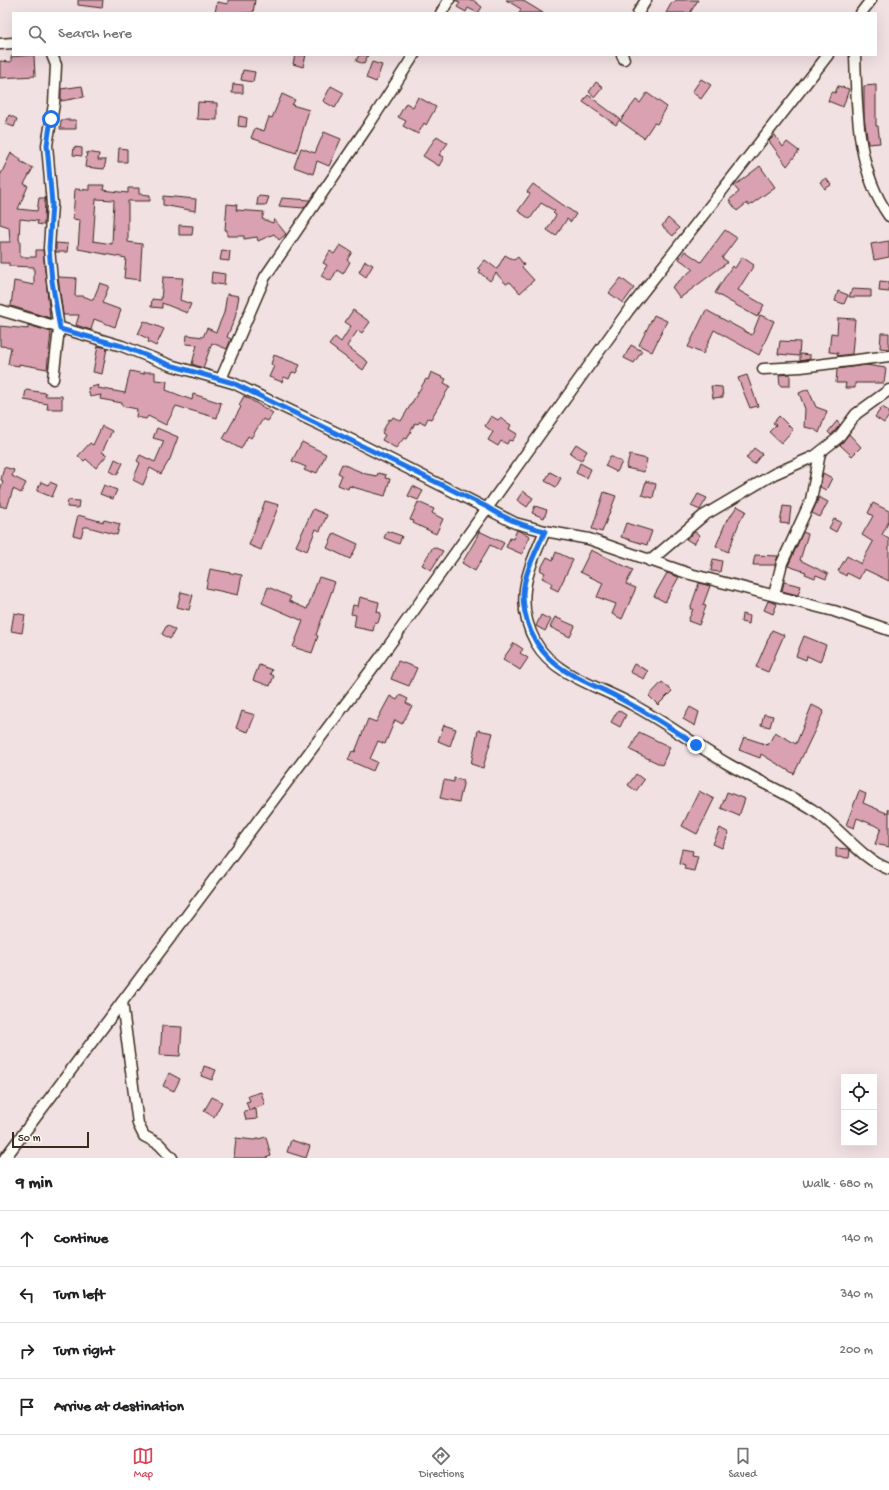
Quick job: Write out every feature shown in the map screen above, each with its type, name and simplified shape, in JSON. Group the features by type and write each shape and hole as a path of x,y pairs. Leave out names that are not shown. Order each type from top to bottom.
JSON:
{"street":[{"path":"442,12 449,0"},
{"path":"639,12 646,0"},
{"path":"862,12 871,0"},
{"path":"0,44 12,43"},
{"path":"52,56 56,65 54,104 47,145 52,204 49,248 52,281 60,329 54,379"},
{"path":"221,379 266,277 413,56"},
{"path":"4,1158 380,658 628,311 827,56"},
{"path":"855,56 857,104 863,157 869,180 882,206 889,216"},
{"path":"0,310 60,329 122,346 170,365 221,379 358,443 487,507 515,523 545,531 589,539 690,574 834,611 889,630"},
{"path":"763,369 801,367 889,356"},
{"path":"650,561 704,516 774,474 820,453 838,438 856,414 889,390"},
{"path":"774,595 782,563 811,500 820,453"},
{"path":"545,531 525,582 523,593 529,626 536,643 546,657 560,669 646,712 696,745 813,810 840,831 864,854 889,869"},
{"path":"122,1002 138,1124 144,1136 159,1144 172,1158"}],"building":[{"path":"78,0 103,0 102,8 78,5"},
{"path":"228,0 255,0 253,12 215,12 217,2 228,4"},
{"path":"455,0 473,0 482,7 479,12 468,8 466,12 457,7 460,3"},
{"path":"506,0 522,0 541,12 520,12 521,9"},
{"path":"676,0 698,0 691,12 667,12 672,2 674,3"},
{"path":"34,56 35,76 0,78 0,61 11,62 11,57"},
{"path":"295,56 306,56 303,67 293,64"},
{"path":"358,56 368,56 364,64 356,61"},
{"path":"372,62 382,65 376,82 366,78"},
{"path":"243,70 255,72 253,82 241,80"},
{"path":"701,79 711,85 701,99 692,92"},
{"path":"596,82 603,87 595,97 589,92"},
{"path":"233,84 243,85 243,93 232,93"},
{"path":"876,85 876,126 878,126 880,143 868,144 864,117 864,86"},
{"path":"82,86 84,97 61,101 61,89"},
{"path":"331,86 344,93 335,108 323,101"},
{"path":"838,86 849,89 843,107 828,101 831,92 835,93"},
{"path":"647,93 667,107 657,124 654,123 644,138 620,121 636,100 640,103"},
{"path":"282,94 295,100 292,105 309,110 296,153 251,138 255,128 264,131 269,117 272,118"},
{"path":"588,95 620,119 616,125 583,102"},
{"path":"418,97 436,107 426,125 424,123 418,134 403,126 406,121 398,117 406,103 413,107"},
{"path":"198,102 217,103 217,120 197,119"},
{"path":"9,115 17,119 14,127 6,124"},
{"path":"239,116 247,118 246,127 238,126"},
{"path":"61,120 76,120 76,129 60,129"},
{"path":"324,132 341,139 329,166 317,161 313,174 294,167 301,148 315,153"},
{"path":"775,135 783,147 787,142 799,151 787,166 769,141"},
{"path":"437,136 448,143 439,155 444,157 439,166 423,156"},
{"path":"74,147 82,148 82,156 73,155"},
{"path":"119,148 127,149 127,162 118,162"},
{"path":"87,152 99,154 98,160 106,160 104,169 85,167"},
{"path":"11,153 21,159 20,161 33,168 24,184 28,186 18,209 37,211 39,198 45,198 44,225 37,224 38,221 20,219 19,240 20,257 36,257 36,250 43,250 50,318 11,306 14,281 34,285 34,267 9,266 9,263 0,263 0,242 10,242 9,227 0,224 0,176"},
{"path":"760,166 775,187 749,206 747,203 737,211 729,200 739,192 734,186"},
{"path":"826,178 831,185 825,189 820,182"},
{"path":"533,184 576,214 571,222 567,219 556,236 547,230 556,215 553,213 555,211 541,203 530,219 518,211 530,194 527,192"},
{"path":"89,185 104,185 103,190 128,193 128,188 139,188 139,194 150,195 150,201 128,201 128,242 142,244 140,280 124,278 126,258 78,249 80,220 73,219 75,189 89,190","holes":["96,199 114,200 112,244 93,241"]},
{"path":"163,196 196,199 195,211 163,205"},
{"path":"258,196 269,197 266,205 257,205"},
{"path":"282,198 310,200 304,208 279,206"},
{"path":"227,204 237,205 236,210 264,212 262,219 273,223 274,219 286,234 279,240 274,234 258,241 257,237 244,239 244,236 227,236 227,230 225,230"},
{"path":"668,218 679,228 673,236 662,226"},
{"path":"179,225 193,226 192,235 179,235"},
{"path":"725,230 737,238 722,258 728,262 680,298 672,287 693,269 679,259 685,251 701,262"},
{"path":"889,241 889,257 874,260 871,244"},
{"path":"56,243 68,244 67,252 56,252"},
{"path":"340,245 352,252 347,260 350,262 343,274 337,270 331,281 321,276 327,265 323,263 330,251 334,254"},
{"path":"222,250 230,251 229,261 220,260"},
{"path":"505,255 514,260 518,257 524,265 522,267 534,280 520,293 510,282 506,284 496,273 490,281 479,272 481,270 478,268 485,260 497,269"},
{"path":"742,257 754,265 738,290 764,305 757,317 715,293 732,266 735,268"},
{"path":"365,261 373,265 366,277 359,272"},
{"path":"212,272 225,274 224,285 211,283"},
{"path":"58,277 76,278 75,296 83,296 93,300 100,283 109,286 102,303 121,310 115,327 94,319 91,330 76,325 79,315 63,315"},
{"path":"163,277 183,278 180,300 191,304 187,313 162,303 162,308 151,307 152,299 161,300"},
{"path":"621,278 634,288 623,303 609,293"},
{"path":"880,281 889,282 889,292 879,291"},
{"path":"852,289 871,290 871,297 849,297"},
{"path":"838,291 848,295 844,304 835,301"},
{"path":"227,294 239,296 235,318 227,337 231,339 227,349 212,343 203,368 192,364 197,345 186,344 187,335 203,337 207,328 216,332 224,313"},
{"path":"353,310 370,322 362,333 358,330 347,346 368,362 363,370 329,345 335,337 341,342 351,326 345,322"},
{"path":"706,310 752,335 760,315 774,321 759,355 714,330 703,354 688,347"},
{"path":"654,315 667,321 652,352 639,345"},
{"path":"838,318 855,319 852,354 837,356 838,353 829,352 831,333 837,334"},
{"path":"144,321 164,329 156,346 148,342 149,339 138,334"},
{"path":"28,325 51,332 47,369 19,364 19,366 8,364 11,347 0,346 0,326 28,329"},
{"path":"881,333 889,333 889,349 880,348"},
{"path":"780,341 800,342 799,356 778,354"},
{"path":"631,345 642,351 634,363 624,358"},
{"path":"98,346 107,348 102,374 93,372"},
{"path":"800,354 810,355 810,359 800,361"},
{"path":"274,355 300,365 296,373 292,372 289,379 284,377 282,382 269,377 274,366 271,364"},
{"path":"866,365 886,368 884,383 855,383 855,388 845,388 846,383 836,383 837,369"},
{"path":"130,371 144,374 144,372 155,372 155,380 167,381 166,390 192,400 193,394 221,403 217,418 176,406 166,425 148,416 146,419 136,417 137,409 122,406 122,403 100,399 101,395 90,397 88,388 99,385 98,388 125,393"},
{"path":"431,372 446,379 444,383 450,386 431,419 428,418 425,424 420,421 418,424 415,423 407,439 404,438 396,448 382,440 385,435 382,433 389,419 391,420 393,417 401,421 426,379 428,380"},
{"path":"790,374 790,386 780,386 779,375"},
{"path":"747,375 758,406 750,408 738,378"},
{"path":"711,386 722,387 723,397 713,398"},
{"path":"808,389 816,407 827,411 819,433 814,429 804,427 805,409 799,393"},
{"path":"26,390 46,393 45,396 62,396 62,409 47,409 48,404 24,400"},
{"path":"244,396 273,413 268,421 263,419 251,438 248,436 241,449 223,439 241,407 239,405"},
{"path":"882,407 889,411 889,416 884,423 875,417"},
{"path":"491,416 498,420 500,418 511,425 509,429 517,434 512,441 509,440 507,444 501,441 498,446 488,440 493,432 485,426"},
{"path":"779,416 793,430 781,443 769,432 776,425 773,423"},
{"path":"837,421 840,425 831,435 828,432"},
{"path":"102,426 112,431 102,452 107,455 96,468 86,459 84,461 78,456 90,443 93,445"},
{"path":"157,428 178,437 170,459 161,474 150,468 143,485 133,480 140,463 137,461 140,455 155,462 164,441 153,438"},
{"path":"849,434 861,447 852,456 840,445"},
{"path":"302,442 326,454 317,473 312,471 311,473 304,470 306,467 292,461"},
{"path":"576,444 587,451 581,461 570,453"},
{"path":"754,448 762,454 754,464 746,458"},
{"path":"630,455 647,459 644,472 626,468"},
{"path":"610,456 622,462 617,472 605,466"},
{"path":"115,459 123,463 117,475 110,471"},
{"path":"580,463 591,469 587,478 576,473"},
{"path":"342,464 366,474 377,476 378,473 386,475 385,478 390,479 385,496 349,486 348,489 338,485 342,475 338,473"},
{"path":"4,467 14,470 12,476 26,483 21,493 13,489 7,508 0,506 0,491 3,481 1,480"},
{"path":"550,472 561,478 556,487 545,481"},
{"path":"823,473 832,478 826,490 820,487"},
{"path":"646,481 656,484 653,498 642,495"},
{"path":"41,482 48,485 50,482 57,485 52,497 37,491"},
{"path":"104,485 117,490 113,499 100,494"},
{"path":"413,486 423,491 418,500 408,496"},
{"path":"523,491 533,498 527,507 517,500"},
{"path":"604,492 616,496 602,532 592,529"},
{"path":"698,494 707,498 700,510 691,506"},
{"path":"819,497 828,502 820,517 812,513"},
{"path":"68,500 79,501 78,508 67,507"},
{"path":"265,501 279,505 261,550 249,545"},
{"path":"418,502 434,509 432,513 443,519 436,534 413,523 414,521 410,520"},
{"path":"873,503 889,511 889,521 882,535 889,539 889,581 864,569 859,579 847,573 846,576 838,571 847,556 861,564 873,542 862,535 873,516 868,513"},
{"path":"535,506 547,510 544,518 532,513"},
{"path":"737,506 746,511 739,523 728,552 716,546 727,519 728,520"},
{"path":"783,506 791,507 789,524 780,523"},
{"path":"313,509 327,515 320,531 316,529 307,551 296,546"},
{"path":"78,515 103,522 104,520 120,524 117,535 84,527 81,537 73,535"},
{"path":"834,519 841,522 836,532 829,528"},
{"path":"626,523 652,531 647,545 621,537"},
{"path":"517,530 530,536 522,554 506,547 510,538 513,539"},
{"path":"387,531 402,536 399,544 384,538"},
{"path":"479,531 504,543 500,550 490,545 475,571 462,563"},
{"path":"695,532 700,535 694,544 686,539"},
{"path":"803,532 808,534 800,560 828,574 826,579 816,575 815,578 805,574 806,572 788,566"},
{"path":"334,533 358,544 350,559 327,548"},
{"path":"433,547 443,551 431,570 422,565"},
{"path":"591,550 633,570 626,584 636,588 622,619 612,614 616,604 597,597 603,583 580,572"},
{"path":"556,552 573,560 558,591 550,587 552,583 542,578 545,573 540,570 547,557 553,560"},
{"path":"755,555 778,556 775,565 753,565"},
{"path":"713,559 722,561 720,572 711,571"},
{"path":"210,569 242,575 238,595 206,588"},
{"path":"667,573 679,577 665,602 654,596"},
{"path":"319,577 335,582 316,635 318,636 312,653 293,647 303,621 262,603 268,587 291,597 289,601 307,609"},
{"path":"784,582 801,586 798,595 782,591"},
{"path":"699,583 710,586 703,605 706,606 699,625 688,621 693,609 690,609"},
{"path":"181,592 193,595 189,610 177,607"},
{"path":"360,597 379,602 377,612 381,613 378,623 375,622 373,631 354,627 356,615 351,614 353,605 358,606"},
{"path":"768,601 777,604 773,614 764,610"},
{"path":"14,613 25,615 22,633 11,631"},
{"path":"742,614 750,616 749,624 741,622"},
{"path":"541,615 551,620 545,631 536,626"},
{"path":"555,617 575,626 570,637 550,627"},
{"path":"167,625 175,630 170,639 162,634"},
{"path":"772,630 784,635 768,672 756,667"},
{"path":"804,636 826,645 820,662 807,656 806,660 796,656"},
{"path":"514,643 523,649 520,653 528,658 520,670 503,659"},
{"path":"398,661 417,668 409,686 391,679"},
{"path":"634,664 648,671 644,679 630,672"},
{"path":"259,665 272,670 270,674 274,676 270,686 253,680"},
{"path":"662,682 672,691 658,705 649,696"},
{"path":"400,695 408,699 406,703 412,706 402,724 395,720 385,744 378,741 370,759 377,762 373,771 348,760 352,751 355,752 368,719 376,722 390,696 397,700"},
{"path":"812,705 824,711 794,774 761,754 760,758 739,750 744,737 768,745 775,732 796,744"},
{"path":"690,707 699,712 695,726 683,719"},
{"path":"618,710 626,715 620,727 611,722"},
{"path":"242,711 255,715 248,732 236,728"},
{"path":"764,714 773,716 770,727 761,725"},
{"path":"444,725 456,729 450,746 438,741"},
{"path":"478,730 493,733 483,768 471,764"},
{"path":"639,732 670,747 662,765 630,750"},
{"path":"636,774 644,780 636,791 628,785"},
{"path":"454,778 464,780 459,802 440,798 444,780 454,782"},
{"path":"699,791 714,799 697,834 682,826"},
{"path":"859,791 866,794 863,803 887,813 889,809 889,847 875,844 881,828 857,818 854,828 846,825"},
{"path":"727,792 745,799 739,816 721,808"},
{"path":"720,828 729,833 722,848 713,844"},
{"path":"836,848 850,850 849,858 836,857"},
{"path":"682,849 693,851 692,855 698,856 694,871 684,869 685,865 679,863"},
{"path":"162,1026 182,1027 180,1056 160,1055"},
{"path":"204,1066 216,1070 212,1080 201,1076"},
{"path":"169,1073 180,1079 174,1091 163,1086"},
{"path":"261,1092 265,1105 249,1110 246,1102 250,1101 248,1096"},
{"path":"212,1097 222,1102 214,1117 204,1111"},
{"path":"256,1109 257,1119 246,1120 244,1111"},
{"path":"266,1137 271,1156 265,1158 234,1158 236,1138 254,1140"},
{"path":"291,1140 310,1146 306,1158 287,1152"}],"route":[{"path":"51,119 47,145 52,195 49,248 52,281 60,329 122,346 170,365 233,383 487,507 515,523 545,531 525,582 523,593 525,612 536,643 546,657 560,669 613,694 651,715 696,745"}]}
